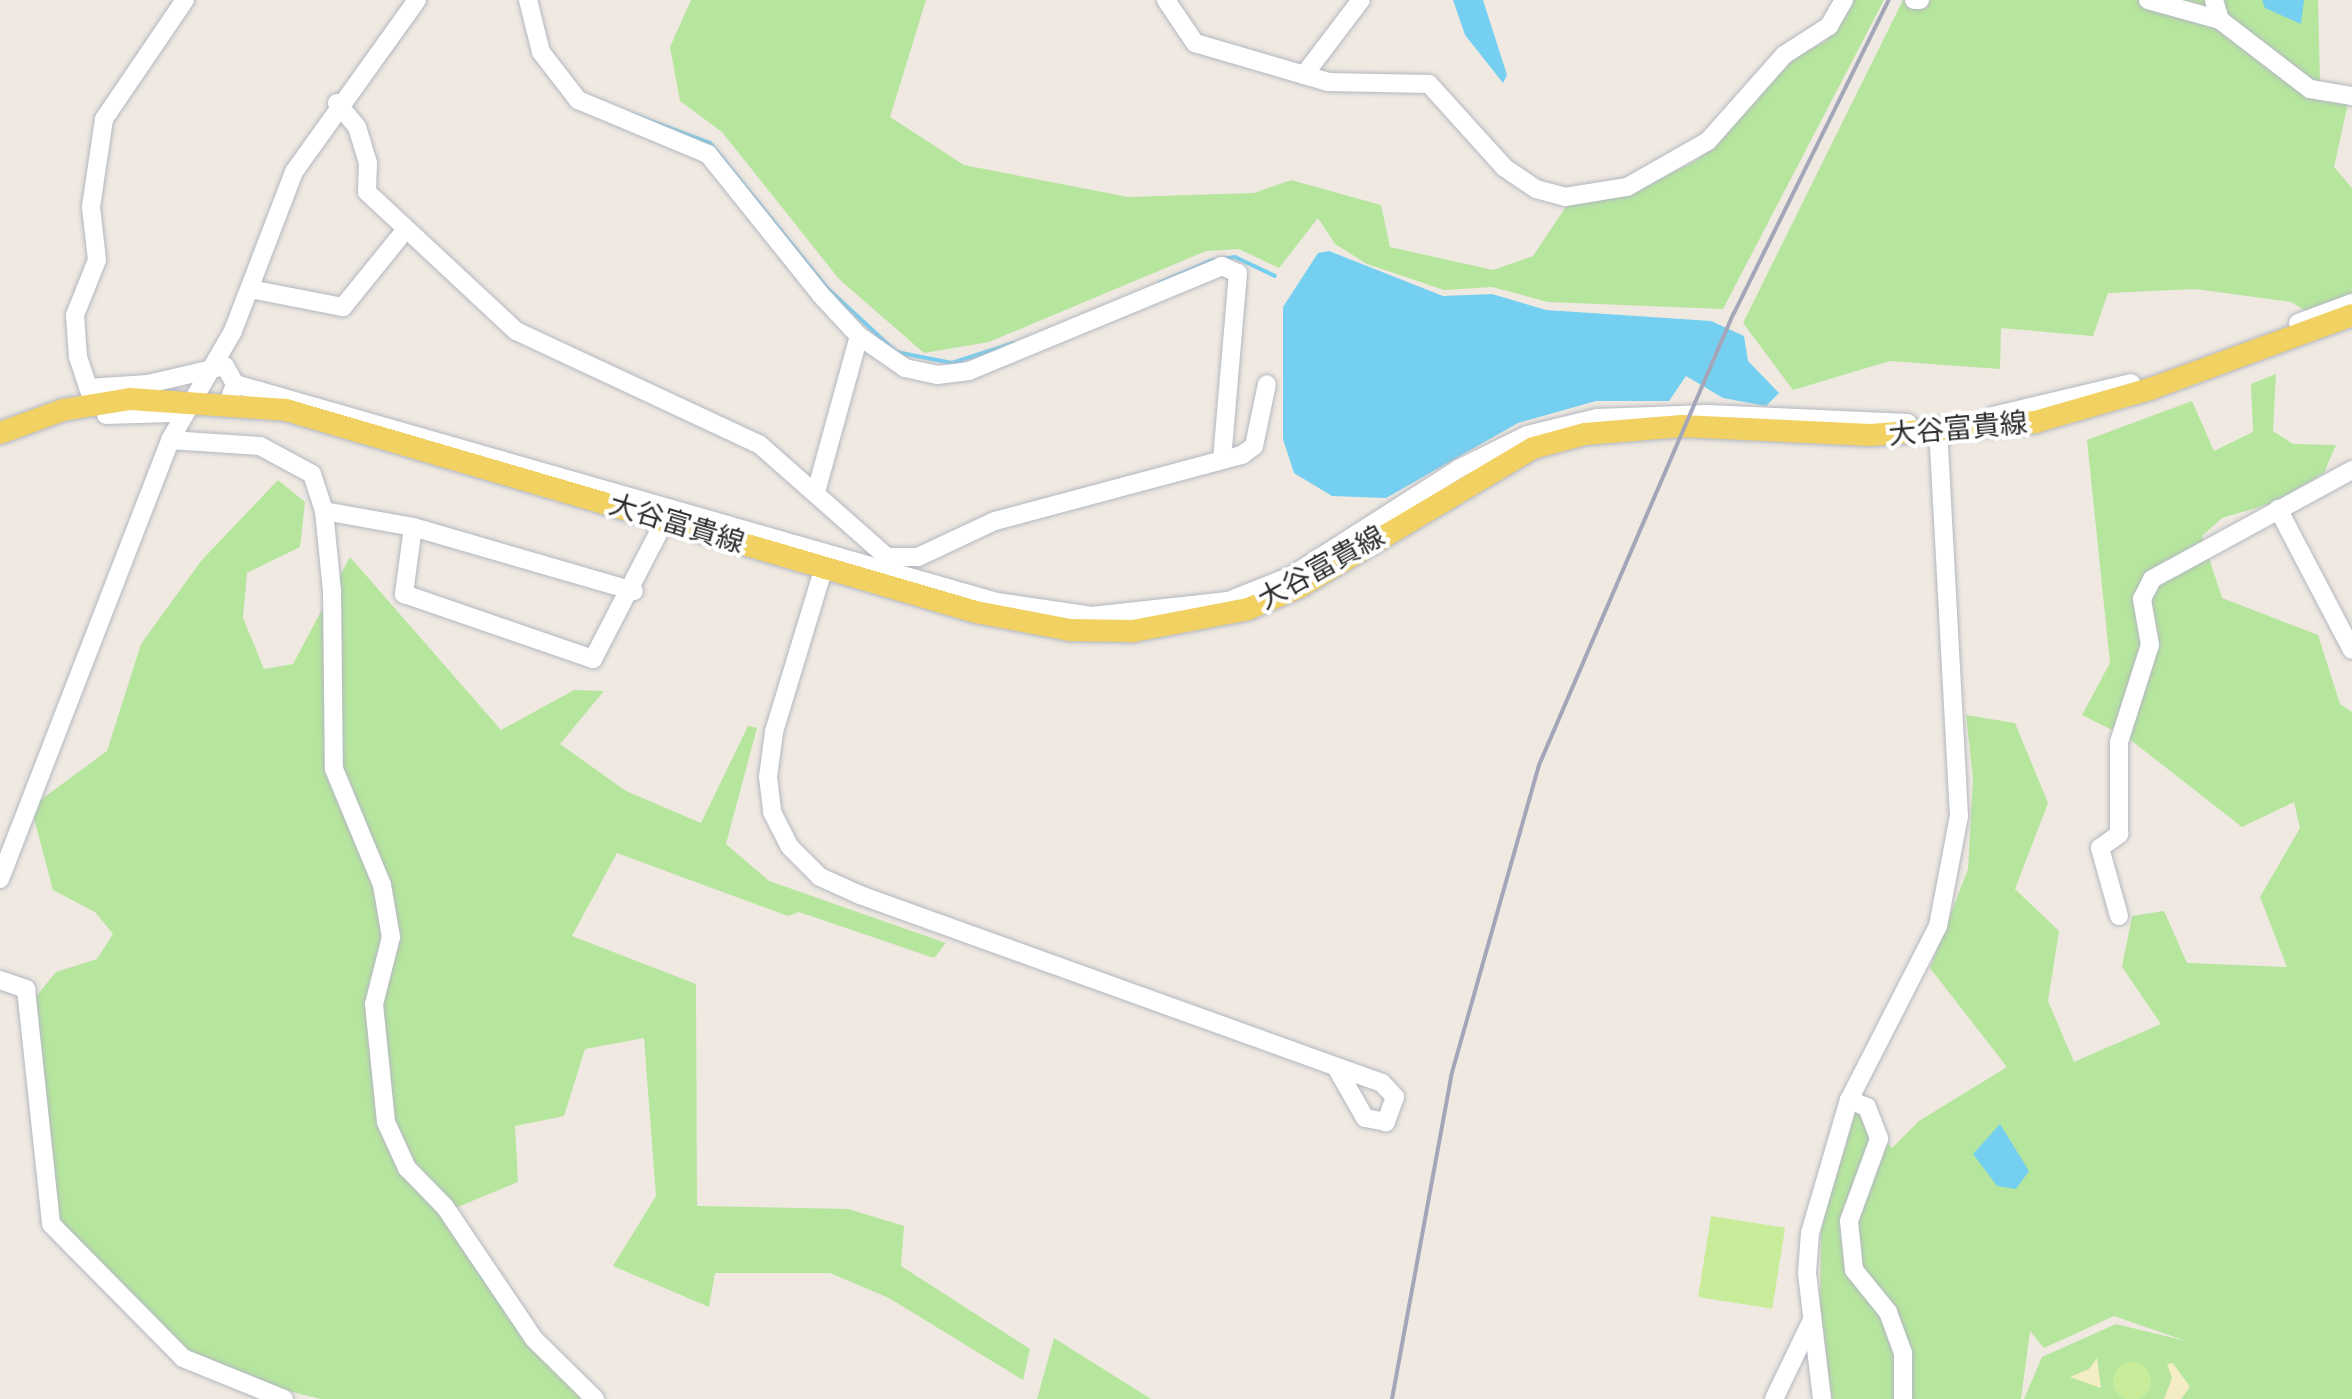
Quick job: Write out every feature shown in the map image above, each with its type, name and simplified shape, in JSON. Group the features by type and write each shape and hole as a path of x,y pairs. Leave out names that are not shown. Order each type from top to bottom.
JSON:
{"main road":[{"name":"大谷富貴線","path":"0,433 96,402 161,396 191,407 232,392 824,567 1025,623 1133,631 1196,623 1273,598 1533,448 1585,434 1682,426 1938,434 2035,422 2136,394 2352,315"}],"street":[{"path":"96,402 75,315 97,260 91,207 104,119 185,0"},
{"path":"203,369 250,289 288,185 337,103 417,0"},
{"path":"528,0 541,52 563,85 596,112 708,154 859,336 905,368 937,375 969,371 1222,266 1238,273 1222,459"},
{"path":"1304,75 1361,0"},
{"path":"1172,1 1195,43 1304,75 1429,84 1505,168 1536,189 1565,197 1627,187 1708,141 1784,55 1829,26 1844,0"},
{"path":"1914,0 1920,0"},
{"path":"2148,0 2220,20 2310,89 2352,96"},
{"path":"2214,0 2220,20"},
{"path":"337,103 357,127 368,163 367,192 403,233 516,331 760,445 887,557 918,557 995,521 1222,459 1254,446 1267,384"},
{"path":"250,289 343,307 403,233"},
{"path":"161,396 203,369 225,366 232,392 997,602 1092,616 1154,615 1228,601 1291,576 1458,469 1527,435 1597,418 1661,413 1855,423 2006,415 2161,375 2352,303"},
{"path":"816,492 859,336"},
{"path":"0,879 170,440 191,407 210,348"},
{"path":"1822,1399 1812,1320 1810,1233 1849,1100 1938,926 1959,816 1938,434"},
{"path":"170,440 260,446 293,459 312,474 324,511 334,769 382,885 391,937 374,1004 386,1122 407,1168 445,1207 534,1339 595,1399"},
{"path":"2119,916 2100,848 2119,834 2119,742 2150,645 2142,599 2152,579 2278,509 2350,476"},
{"path":"2278,509 2352,650"},
{"path":"324,511 413,527 634,591"},
{"path":"413,527 404,594 593,659 634,591 665,520"},
{"path":"824,567 772,747 772,812 790,847 820,877 860,895 1336,1067"},
{"path":"0,980 26,989 51,1224 183,1358 247,1394 284,1399"},
{"path":"1849,1100 1867,1107 1879,1139 1849,1221 1854,1270 1888,1312 1903,1353 1903,1399"},
{"path":"1774,1399 1812,1320"}],"green space":[{"path":"691,0 926,0 890,117 964,165 1128,197 1254,193 1291,180 1381,205 1390,247 1493,270 1533,256 1567,205 1633,193 1697,160 1790,60 1826,41 1852,0 1884,0 1723,309 1548,302 1492,287 1444,290 1367,264 1335,244 1318,218 1279,268 1239,249 1206,251 989,342 924,353 839,279 722,132 680,101 670,47"},
{"path":"1903,0 2318,0 2320,83 2348,103 2334,167 2352,188 2352,295 2306,311 2291,302 2195,289 2108,293 2093,336 2001,328 2000,369 1890,361 1793,390 1743,323"},
{"path":"2276,374 2273,431 2293,444 2336,445 2324,473 2273,503 2222,518 2202,536 2222,598 2318,635 2340,704 2352,712 2352,1399 2024,1399 2042,1357 2116,1324 2186,1341 2114,1316 2044,1348 2030,1331 2021,1399 1832,1399 1820,1305 1821,1226 1857,1107 1892,1148 1919,1121 2007,1067 1930,968 1968,869 1973,779 1966,715 2015,723 2048,803 2015,889 2059,931 2048,1001 2074,1062 2161,1024 2122,967 2132,916 2164,911 2187,963 2287,967 2260,897 2300,828 2294,802 2242,827 2128,738 2082,715 2110,663 2087,440 2192,401 2214,451 2253,432 2251,384"},
{"path":"278,480 305,502 300,547 247,573 243,618 264,669 293,664 350,557 501,730 574,690 604,691 560,744 626,791 701,823 748,726 757,728 726,844 769,881 946,943 934,958 799,912 788,916 617,853 572,936 696,984 697,1206 848,1209 904,1226 901,1266 1030,1349 1023,1380 889,1298 830,1273 715,1273 709,1307 613,1266 656,1196 644,1038 585,1049 564,1116 515,1126 518,1182 441,1214 527,1343 581,1399 321,1399 256,1383 184,1350 59,1221 34,999 56,972 97,959 113,934 95,912 53,890 31,807 107,751 141,644 201,561"},
{"path":"1711,1216 1785,1228 1772,1309 1698,1297"},
{"path":"1054,1338 1151,1399 1037,1399"},
{"path":"2132,1362 2146,1367 2151,1381 2146,1395 2132,1400 2118,1395 2113,1381 2118,1367"}],"sand":[{"path":"2097,1358 2101,1388 2070,1377 2089,1369"},
{"path":"2173,1363 2190,1387 2181,1399 2164,1399 2172,1378 2167,1364"}],"water":[{"path":"1453,0 1483,0 1507,75 1503,83 1465,35"},
{"path":"2262,0 2304,0 2301,24 2265,8"},
{"path":"1329,251 1443,296 1492,294 1546,310 1711,321 1744,336 1748,361 1779,393 1766,406 1723,398 1686,376 1669,401 1596,401 1518,423 1386,498 1332,496 1294,473 1283,439 1283,307 1318,253"},
{"path":"2000,1124 2029,1171 2016,1189 1997,1186 1973,1154"}],"waterway":[{"path":"632,114 710,143 827,288 896,352 952,363 1014,343"},
{"path":"1222,259 1235,257 1275,276"},
{"path":"1159,283 1213,260"}],"railway":[{"path":"1392,1399 1451,1076 1539,765 1734,313 1889,0"}]}
